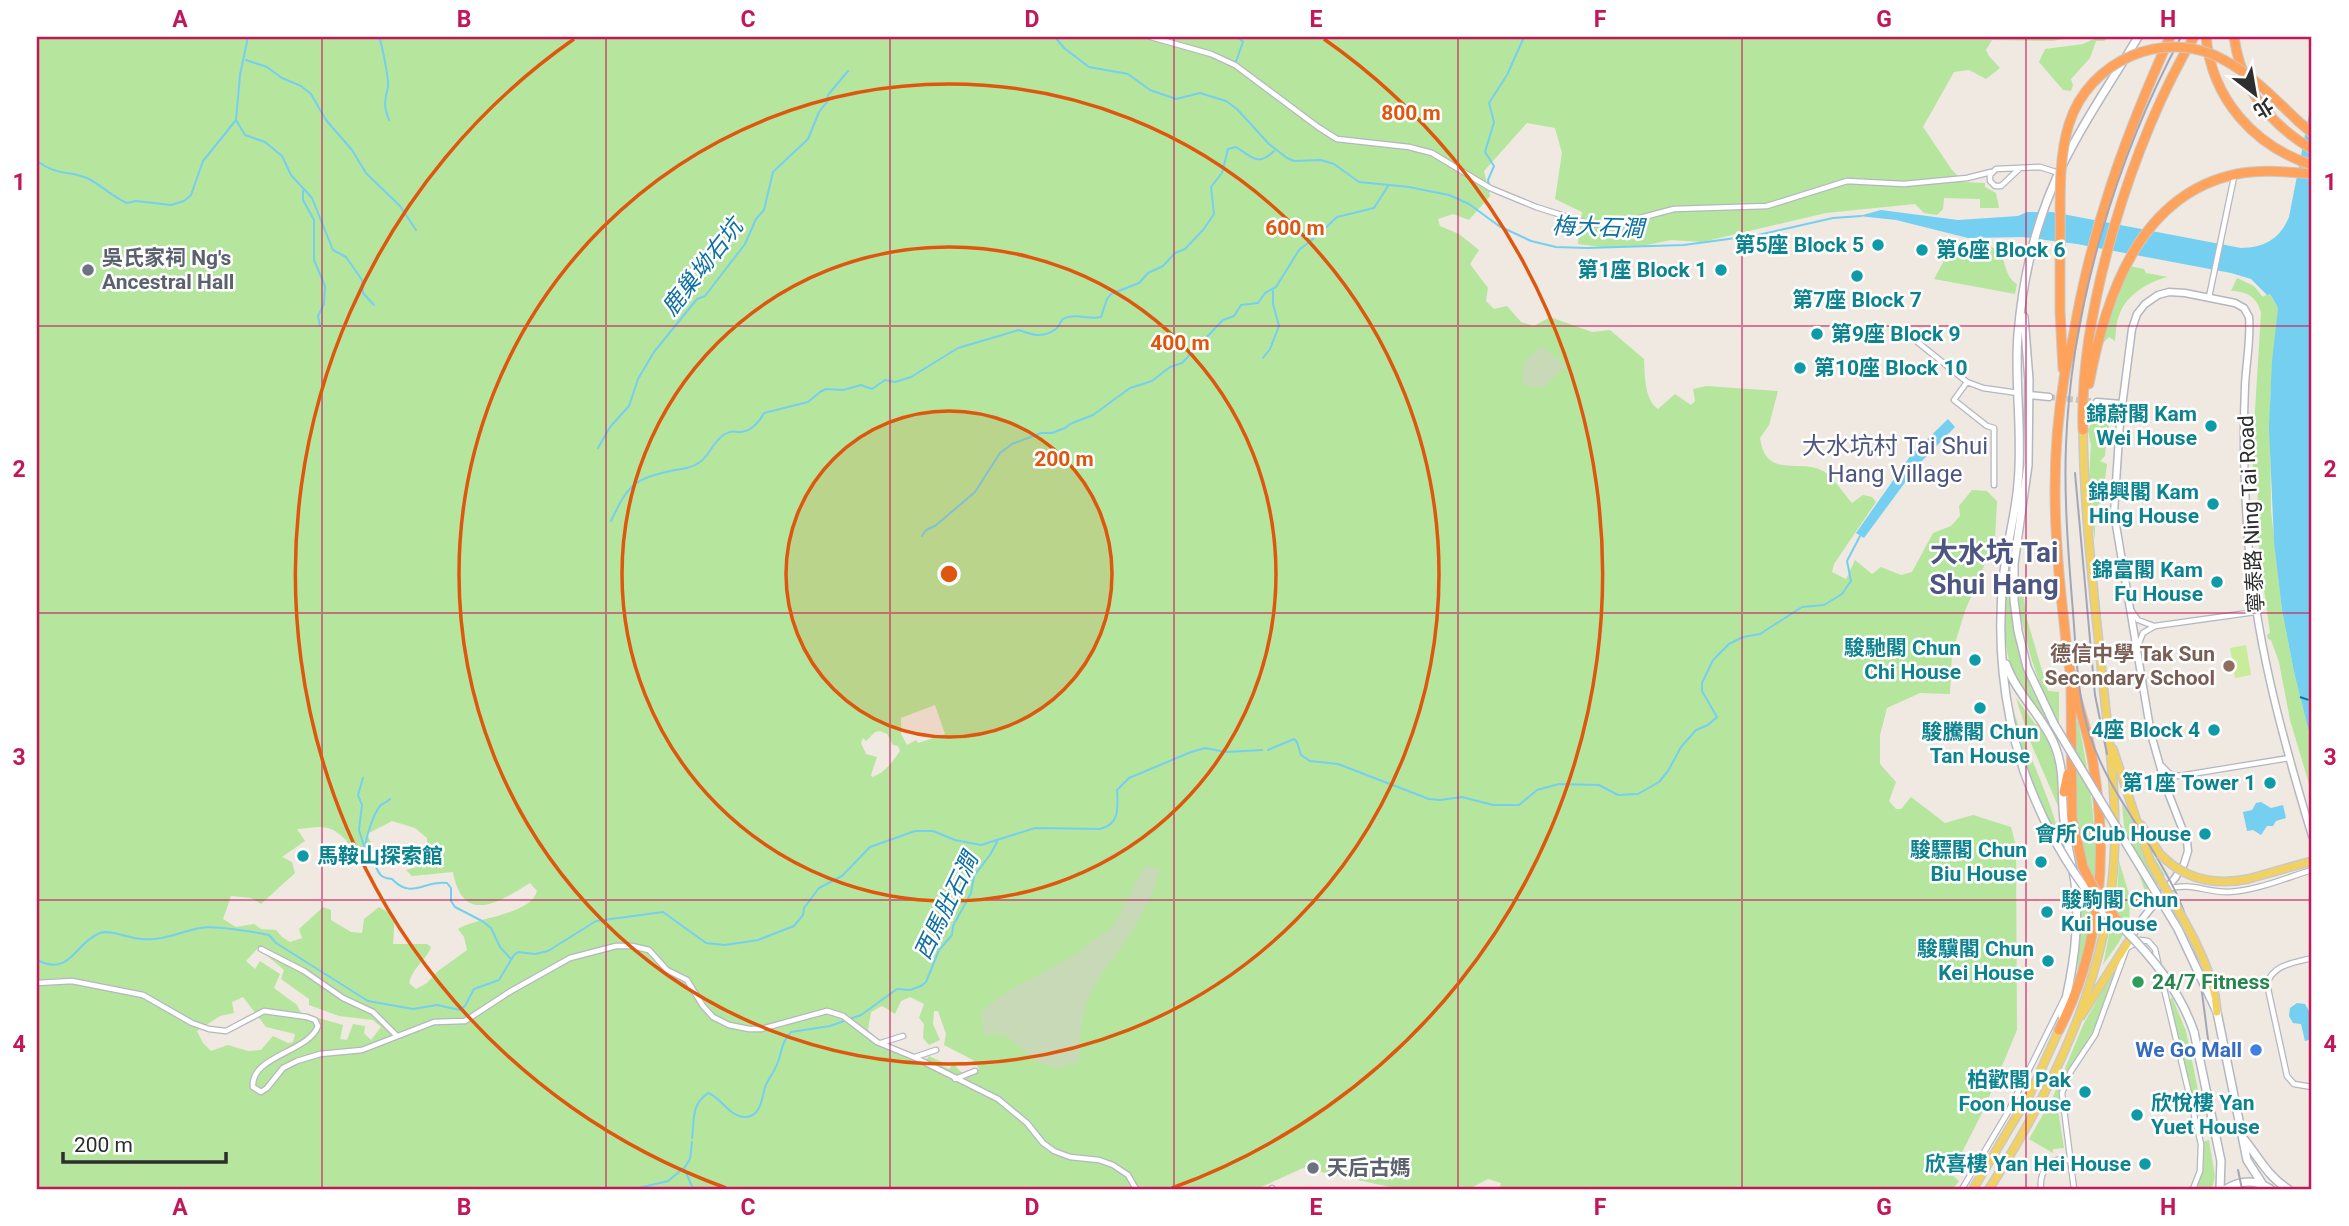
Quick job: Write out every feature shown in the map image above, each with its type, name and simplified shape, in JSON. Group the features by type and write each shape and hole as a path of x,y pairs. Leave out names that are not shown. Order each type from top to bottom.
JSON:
{"highway":[{"path":"2120,925 2090,881 2081,862 2072,818 2071,675 2055,514 2056,468 2064,378 2088,256 2138,110 2170,37"},
{"path":"2083,430 2089,340 2118,217 2155,114 2194,37"},
{"path":"2206,37 2216,78 2236,114 2268,144 2312,165"},
{"path":"2234,37 2243,74 2261,105 2279,126 2312,149"},
{"path":"2064,378 2059,279 2061,177 2067,132 2076,108 2086,90 2099,76 2118,62 2159,47 2185,47 2210,53 2253,79 2312,133"},
{"path":"2083,430 2096,347 2115,286 2132,253 2151,226 2169,208 2194,190 2217,180 2250,172 2312,174"},
{"path":"2059,1030 2073,1001 2087,958 2097,911 2102,863 2094,772 2071,675"},
{"path":"2064,792 2070,762"}],"main road":[{"path":"2138,37 2078,135 2050,194 2034,243 2018,336 2020,465 2013,543 2013,589 2018,631 2029,673 2054,724 2178,929 2212,996 2247,1160 2267,1187"},
{"path":"2024,298 2029,394 2027,479 2003,585 2002,650 2009,715 2024,771 2041,816 2070,867 2103,911 2120,925 2169,981 2181,1001 2194,1032 2221,1161 2220,1189"},
{"path":"2018,393 2029,394"},
{"path":"1989,1189 2045,1094 2072,1031 2102,942 2113,875 2110,738 2086,509 2083,430"},
{"path":"1973,1189 2030,1094 2059,1030 2075,954 2077,909 2064,822 2060,758 2045,725 2016,685 2002,650"},
{"path":"2110,738 2150,861 2198,948 2212,982 2212,996"},
{"path":"2139,823 2160,854 2175,867 2200,879 2220,882 2248,879 2312,861"},
{"path":"2072,1031 2130,939"},
{"path":"2242,1138 2257,1154 2267,1172 2288,1189"},
{"path":"2226,1189 2249,1181 2267,1187"}],"street":[{"path":"1151,37 1211,54 1231,63 1337,139 1409,147 1432,153 1490,188 1536,207 1590,224 1615,224 1674,209 1768,206 1847,181 1904,184 1967,178 1999,169 2040,167 2059,173"},
{"path":"1999,169 2006,173 2007,182"},
{"path":"1967,178 1999,187 2020,169"},
{"path":"1991,172 1991,183"},
{"path":"2209,297 2234,177"},
{"name":"寧泰路 Ning Tai Road","path":"2130,939 2184,864 2188,845 2147,718 2113,500 2133,324 2140,310 2151,299 2169,292 2209,297 2240,305 2249,317 2245,451 2247,523 2255,612 2269,681 2312,836"},
{"path":"1910,337 1967,382 1983,388 2018,393"},
{"path":"1967,382 1954,400 1987,426 1994,428 1994,485"},
{"path":"2029,394 2049,397"},
{"path":"2097,402 2122,404"},
{"path":"2131,609 2138,620 2155,626"},
{"path":"2137,650 2143,633 2155,626 2255,612"},
{"path":"2159,762 2167,772 2179,776 2289,758"},
{"path":"2168,889 2186,885 2213,891 2237,891 2312,870"},
{"path":"2074,1189 2062,1100 2064,1086 2095,1035 2130,939"},
{"path":"2127,948 2143,939 2155,949 2200,1144 2200,1171 2193,1189"},
{"path":"37,983 72,981 143,995 192,1023 217,1030 229,1029 262,1012 314,1020 318,1026 312,1036 274,1058 255,1076 252,1084 258,1092 265,1090 280,1071 296,1061 320,1054 362,1050 434,1022 465,1021 511,990 570,958 621,945 649,950 667,970 690,983 703,1006 713,1017 729,1025 761,1029 827,1011 841,1015 880,1043 914,1057 1005,1104 1027,1122 1043,1143 1054,1151 1070,1157 1110,1163 1125,1172 1136,1189"},
{"path":"261,949 304,971 343,998 373,1012 397,1037"},
{"path":"2312,958 2282,966 2269,976 2267,984 2287,1076 2294,1084 2312,1087"},
{"path":"1962,1189 2020,1089 2070,982"},
{"path":"880,1043 903,1036"},
{"path":"914,1057 936,1050"},
{"path":"955,1079 975,1071"},
{"path":"2040,1189 2040,1179 2047,1166 2060,1159 2071,1161"}],"green space":[{"path":"37,37 2077,37 2052,41 1992,40 1986,50 2000,68 1986,79 1969,70 1954,72 1923,127 1952,170 1964,182 1985,183 1985,187 1996,193 1999,208 1980,208 1980,199 1944,198 1943,209 1937,215 1924,213 1915,204 1826,213 1702,242 1671,240 1642,246 1610,248 1578,244 1582,212 1555,199 1562,153 1555,128 1527,123 1484,171 1490,196 1469,220 1453,214 1438,219 1440,226 1459,234 1479,250 1470,264 1488,288 1486,301 1494,309 1507,306 1521,322 1534,326 1550,317 1592,332 1610,330 1644,359 1648,393 1653,405 1658,409 1675,394 1691,405 1695,401 1693,389 1706,386 1778,391 1769,425 1760,438 1770,460 1787,466 1817,468 1837,484 1852,503 1863,495 1872,497 1876,502 1834,564 1832,572 1846,579 1855,560 1872,574 1881,567 1901,575 1912,572 1933,533 1951,526 1960,516 1959,506 1972,490 1987,491 1997,501 1995,540 1965,611 1952,653 1950,694 1920,693 1887,708 1880,735 1880,764 1896,782 1889,801 1896,809 1901,809 1911,797 1945,823 1973,815 2011,827 2016,846 2017,1030 1984,1109 1951,1174 1959,1181 1953,1189 1499,1189 1501,1183 1488,1179 1472,1189 1399,1189 1303,1168 1257,1189 37,1189","holes":["935,705 945,734 918,743 916,740 907,745 901,734 901,718","880,731 887,734 900,751 884,770 872,777 877,757 866,754 861,743 863,738 866,741","392,821 415,828 427,838 428,852 420,866 406,870 412,876 453,872 458,889 465,899 474,904 495,902 530,883 537,891 533,899 525,905 458,929 464,937 467,950 416,989 409,983 411,977 431,947 427,944 393,944 395,916 379,907 364,919 362,933 351,932 331,920 331,910 323,907 299,929 302,938 290,942 276,930 261,929 254,924 236,927 223,919 231,896 251,898 261,904 295,873 292,862 282,857 305,841 297,829 329,828 347,841 346,848 353,855 369,861 379,859 367,834","258,948 284,970 281,979 309,999 309,1005 339,1016 373,1020 381,1027 371,1040 364,1033 365,1026 353,1024 347,1040 340,1039 343,1025 301,1013 297,1005 274,988 280,974 260,961 255,969 246,961","243,997 266,1027 295,1034 293,1042 288,1043 273,1036 261,1050 248,1051 228,1045 211,1051 197,1031 220,1016 234,1013 232,1002","910,997 924,1004 919,1018 924,1024 923,1038 929,1045 940,1040 933,1024 934,1011 938,1011 946,1034 944,1045 973,1060 979,1069 970,1075 961,1072 953,1063 949,1069 929,1056 926,1060 878,1039 868,1030 871,1012 882,1006 895,1014 901,1001"]},
{"path":"2098,37 2109,37 2104,41 2096,41 2090,58 2071,79 2071,91 2063,90 2039,62 2045,49 2083,44"},
{"path":"1954,242 1995,248 2002,256 2009,276 2017,284 2015,294 1934,279"},
{"path":"2129,266 2144,269 2146,273 2168,277 2146,285 2128,300 2119,316 2115,341 2109,337 2103,343 2108,317"},
{"path":"2237,278 2254,286 2263,297 2269,293 2278,308 2270,399 2271,511 2282,610 2312,744 2312,794 2290,720 2279,662 2267,635 2270,633 2261,567 2258,566 2256,557 2260,556 2259,543 2255,544 2251,527 2257,527 2254,511 2257,510 2258,490 2254,490 2252,451 2256,449 2255,445 2249,445 2248,441 2254,439 2254,431 2251,429 2254,427 2261,313 2250,296 2231,291"},
{"path":"1541,346 1565,365 1545,387 1522,385 1524,363"},
{"path":"2092,411 2106,415 2108,429 2115,431 2115,436 2106,443 2105,456 2100,461 2107,464 2105,479 2094,482 2095,500 2101,503 2095,507 2095,540 2091,516 2092,498 2088,494 2091,445 2088,430"},
{"path":"2008,570 2017,647 2031,688 2058,738 2058,745 2017,682 2008,656 2005,627"},
{"path":"2023,592 2027,619 2048,691 2059,692 2059,724 2043,691 2027,645 2017,593"},
{"path":"2246,645 2251,675 2235,678 2230,648"},
{"path":"2016,698 2036,725 2037,722 2049,743 2057,772 2058,806 2030,741"},
{"path":"2010,699 2052,810 2062,848 2031,775"},
{"path":"2078,721 2090,785 2095,882 2086,946 2077,977 2081,905 2074,851 2080,869 2086,864 2076,824 2075,722"},
{"path":"2122,804 2165,875 2147,898 2124,826"},
{"path":"2119,861 2132,904 2129,905 2126,929 2103,965 2117,895"},
{"path":"1145,865 1160,870 1157,880 1139,919 1090,995 1082,1025 1079,1062 1058,1068 1038,1062 1004,1034 984,1034 981,1012 1000,996 1073,956 1113,926"},
{"path":"2117,966 2094,1029 2061,1088 2058,1110 2064,1148 2053,1149 2053,1153 2029,1139 2052,1099 2084,1023"},
{"path":"2172,997 2186,1031 2200,1100 2194,1101 2170,1000"},
{"path":"2209,1140 2215,1176 2212,1188 2197,1189 2204,1164 2203,1142"}],"water":[{"path":"2312,99 2312,744 2282,610 2274,542 2269,427 2278,308 2270,294 2267,295 2251,279 2231,273 2077,244 2023,237 1968,238 1896,220 1859,216 1881,210 1958,220 2018,216 2027,212 2052,212 2241,248 2257,246 2276,236 2289,217"},
{"path":"1948,419 1955,427 1918,465 1864,538 1856,533 1911,455"},
{"path":"2261,802 2271,808 2283,805 2286,818 2276,821 2273,826 2267,826 2261,835 2253,830 2247,831 2243,812 2252,810 2256,803"},
{"path":"2297,1003 2305,1004 2309,1011 2312,1039 2305,1041 2301,1024 2293,1023 2289,1016 2290,1008"}],"waterway":[{"path":"37,161 51,169 89,179 127,203 136,201 171,205 184,201 191,195 203,161 236,120 240,75 248,37"},
{"path":"379,37 387,77 385,106 389,120"},
{"name":"梅大石澗","path":"1055,37 1064,48 1089,67 1128,74 1150,90 1176,99 1200,93 1226,101 1237,109 1269,144 1294,161 1321,160 1334,164 1359,182 1409,187 1449,195 1469,204 1499,226 1531,241 1556,247 1684,245 1758,235 1833,218 1861,216"},
{"path":"1235,64 1243,42 1238,37"},
{"path":"1489,185 1488,180 1494,166 1485,152 1494,122 1489,103 1507,75 1524,37"},
{"path":"246,60 267,67 311,94 326,120 352,150 366,173 400,206 416,230"},
{"name":"鹿巢坳右坑","path":"598,448 610,427 629,406 638,379 654,352 697,299 705,296 745,244 756,219 764,210 773,172 808,139 828,95 848,71"},
{"path":"236,120 245,135 265,142 282,156 291,175 312,198 333,250 346,257 362,280 363,293 374,305"},
{"path":"611,521 628,491 641,480 697,464 721,437 729,432 748,430 758,423 764,413 808,402 826,389 843,390 861,385 872,389 885,380 895,382 911,377 958,348 1019,330 1043,335 1057,328 1065,318 1101,317 1111,294 1139,283 1148,273 1163,266 1175,253 1185,249 1203,230 1214,214 1211,187 1222,173 1228,149 1236,147 1255,159 1264,159 1274,151"},
{"path":"922,536 975,492 1000,453 1012,444 1041,433 1052,433 1093,415 1130,388 1152,381 1170,367 1182,363 1223,320 1234,316 1241,305 1258,303 1265,293 1276,287 1299,250 1337,217 1374,208 1388,186"},
{"path":"303,191 303,200 314,220 314,260 325,286 324,304 318,316 320,326"},
{"path":"1263,358 1270,349 1279,326 1273,304 1273,291"},
{"path":"1268,750 1294,739 1301,755 1310,761 1338,764 1429,799 1462,797 1493,805 1519,805 1537,790 1559,784 1599,785 1618,795 1638,794 1659,782 1681,747 1696,730 1717,717 1702,691 1702,683 1713,660 1729,644 1743,637 1760,634 1802,607 1824,605 1842,594 1851,581 1847,561 1860,536"},
{"path":"37,960 48,964 65,962 91,938 104,932 150,939 200,928 234,929 269,935 276,943 368,1001 413,1009 437,1005 460,1010 474,989 499,980 518,952 535,954 548,951 596,921 663,912 706,943 725,945 758,940 794,926 819,888 842,876 870,847 915,831 933,831 955,840 981,845 1035,828 1100,829 1107,827 1114,819 1117,790 1129,778 1205,748 1226,752 1262,750"},
{"path":"363,778 358,795 362,805 359,830 365,849"},
{"path":"390,799 378,809 365,848 380,874 412,889 447,883 451,888 451,901 455,907 491,928 500,947 511,959"},
{"name":"西馬肚石澗","path":"692,1138 696,1108 708,1093 739,1116 750,1116 758,1110 765,1087 791,1032 830,1026 861,1015 897,989 910,990 926,982 939,950 952,935 953,926 971,893 974,876 997,842"},
{"name":"西馬肚石澗","path":"634,1189 668,1181 685,1167 690,1159 692,1142"},
{"path":"684,1168 693,1189"}],"ferry route":[{"path":"2300,697 2312,701"}],"tunnel":[{"path":"2049,397 2097,402"}],"railway":[{"path":"2181,37 2136,133 2117,183 2087,288 2070,393 2066,445 2066,503 2077,667 2081,701 2089,733 2107,776 2156,855 2178,897 2191,935 2210,1053"},
{"path":"2075,473 2095,695 2107,754"},
{"path":"2238,1170 2242,1189"}],"place":[{"name":"第5座 Block 5","path":"1878,245"},
{"name":"第6座 Block 6","path":"1922,250"},
{"name":"吳氏家祠 Ng's Ancestral Hall","path":"88,270"},
{"name":"第1座 Block 1","path":"1721,270"},
{"name":"第7座 Block 7","path":"1857,276"},
{"name":"第9座 Block 9","path":"1817,334"},
{"name":"第10座 Block 10","path":"1800,368"},
{"name":"錦蔚閣 Kam Wei House","path":"2211,426"},
{"name":"錦興閣 Kam Hing House","path":"2213,504"},
{"name":"錦富閣 Kam Fu House","path":"2217,582"},
{"name":"駿馳閣 Chun Chi House","path":"1975,660"},
{"name":"德信中學 Tak Sun Secondary School","path":"2229,666"},
{"name":"駿騰閣 Chun Tan House","path":"1980,708"},
{"name":"4座 Block 4","path":"2214,730"},
{"name":"第1座 Tower 1","path":"2270,783"},
{"name":"會所 Club House","path":"2205,834"},
{"name":"馬鞍山探索館","path":"303,856"},
{"name":"駿驃閣 Chun Biu House","path":"2041,862"},
{"name":"駿駒閣 Chun Kui House","path":"2047,912"},
{"name":"駿驥閣 Chun Kei House","path":"2048,961"},
{"name":"24/7 Fitness","path":"2138,982"},
{"name":"We Go Mall","path":"2256,1050"},
{"name":"柏歡閣 Pak Foon House","path":"2085,1092"},
{"name":"欣悅樓 Yan Yuet House","path":"2137,1115"},
{"name":"欣喜樓 Yan Hei House","path":"2145,1164"},
{"name":"天后古媽","path":"1313,1168"}],"district":[{"name":"大水坑村 Tai Shui Hang Village","path":"1895,460"},
{"name":"大水坑 Tai Shui Hang","path":"1994,568"}]}
